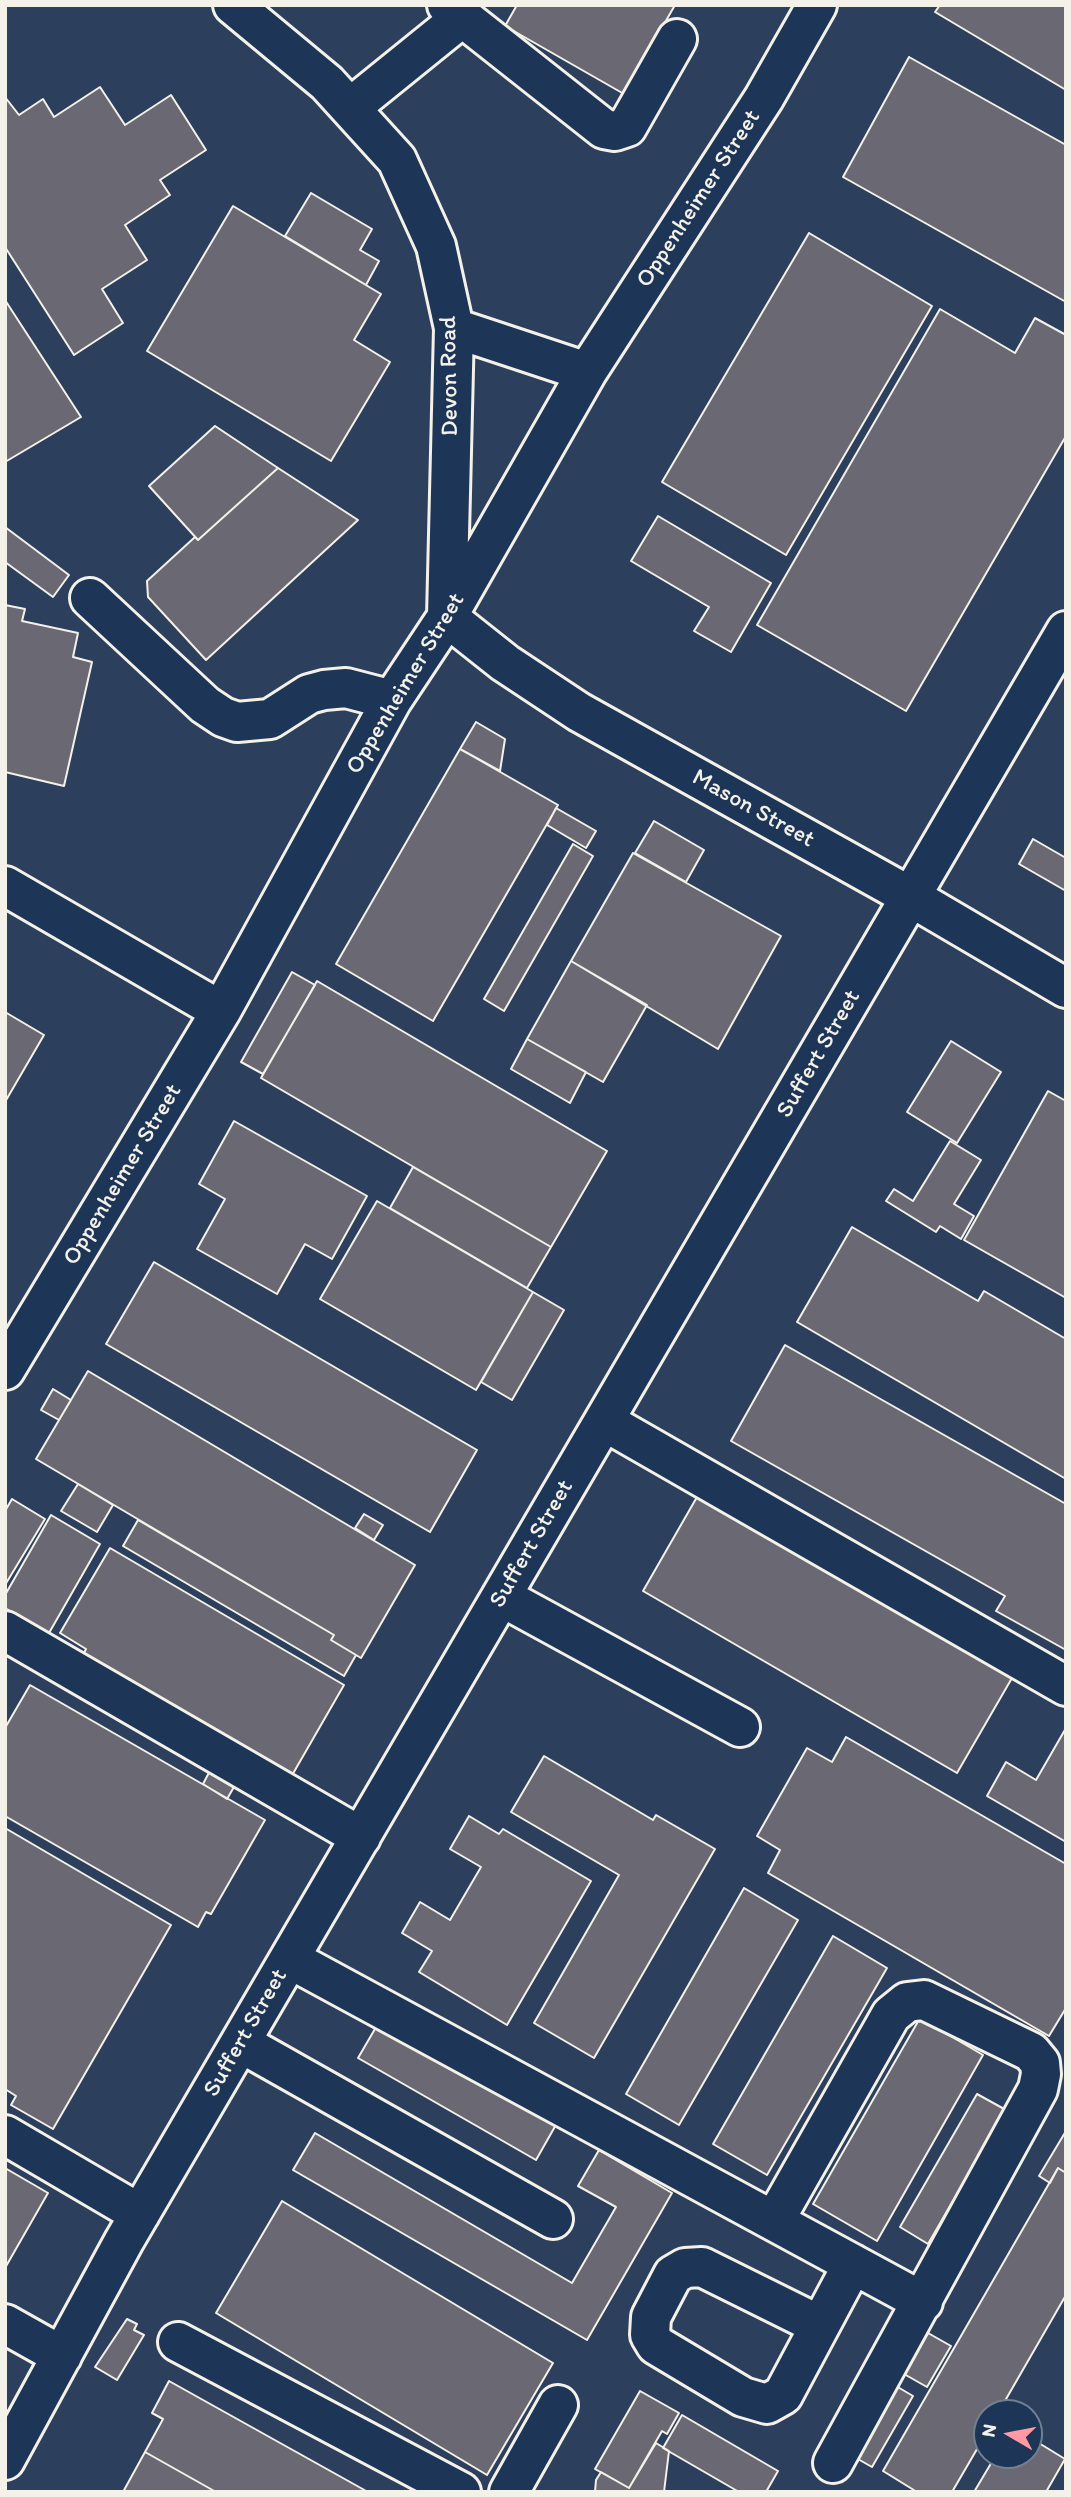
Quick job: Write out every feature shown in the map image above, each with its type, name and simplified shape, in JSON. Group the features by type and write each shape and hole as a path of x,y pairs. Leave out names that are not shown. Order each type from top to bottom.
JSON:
{"street":[{"name":"Devon Road","path":"233,5 327,82 397,160 436,246 454,328 447,617"},
{"name":"Oppenheimer Street","path":"5,1370 222,1011 392,701 447,617 587,372 764,98 817,5"},
{"path":"350,108 453,12 604,129 615,131 627,127 677,39"},
{"path":"454,328 587,372"},
{"path":"90,598 205,705 223,717 237,722 270,719 309,694 324,690 346,688 392,701"},
{"name":"Mason Street","path":"447,617 505,663 579,712 911,897 1066,988"},
{"name":"Suffert Street","path":"5,2460 140,2214 1066,631"},
{"path":"5,886 222,1011"},
{"path":"604,1421 1066,1686"},
{"path":"502,1597 740,1727"},
{"path":"5,1631 361,1837"},
{"path":"290,1959 923,2302"},
{"path":"774,2221 891,2015 907,2002 924,2000 1031,2052 1040,2063 1038,2089 833,2463"},
{"path":"241,2043 553,2219"},
{"path":"5,2135 140,2214"},
{"path":"819,2325 853,2264"},
{"path":"5,2323 62,2356"},
{"path":"178,2342 461,2492"},
{"path":"509,2492 558,2405"}],"building":[{"path":"517,5 675,5 624,94 505,26"},
{"path":"940,5 1066,5 1066,90 935,12"},
{"path":"909,57 1066,145 1066,302 843,177"},
{"path":"100,87 125,125 171,95 206,150 160,180 170,195 125,225 147,260 102,289 123,323 74,355 5,247 5,97 19,115 43,99 54,117"},
{"path":"311,193 372,229 360,250 379,261 366,285 285,236"},
{"path":"233,206 381,294 354,340 390,362 331,461 147,351"},
{"path":"809,233 932,306 786,555 662,482"},
{"path":"5,300 81,417 5,462"},
{"path":"940,309 1015,353 1035,318 1066,335 1066,436 906,711 757,625"},
{"path":"215,426 278,468 198,540 149,486"},
{"path":"278,468 358,520 206,660 148,597 147,581 195,537 198,540"},
{"path":"658,516 771,583 731,652 694,631 709,607 631,561"},
{"path":"5,527 69,575 53,597 5,562"},
{"path":"5,605 25,609 22,621 78,633 73,657 92,662 64,786 5,772"},
{"path":"476,722 505,739 500,771 460,749"},
{"path":"460,749 558,805 433,1021 336,964"},
{"path":"556,808 596,831 586,848 547,825"},
{"path":"654,821 704,850 686,882 635,853"},
{"path":"1033,839 1066,858 1066,891 1019,864"},
{"path":"573,844 593,856 504,1011 484,999"},
{"path":"633,853 781,936 718,1049 571,961"},
{"path":"571,961 647,1005 603,1082 527,1039"},
{"path":"292,972 315,985 263,1074 241,1062"},
{"path":"317,981 607,1151 551,1247 261,1078"},
{"path":"5,1012 44,1035 5,1102"},
{"path":"527,1039 586,1072 570,1103 511,1069"},
{"path":"951,1041 1001,1072 957,1143 907,1112"},
{"path":"1048,1091 1066,1101 1066,1298 964,1240"},
{"path":"234,1121 367,1196 332,1259 305,1244 277,1294 197,1249 225,1199 199,1184"},
{"path":"950,1141 981,1160 954,1204 974,1216 961,1239 940,1226 936,1232 886,1201 894,1189 913,1201"},
{"path":"413,1167 551,1247 527,1288 390,1208"},
{"path":"377,1201 533,1292 476,1390 320,1299"},
{"path":"852,1227 978,1301 984,1291 1066,1339 1066,1479 797,1322"},
{"path":"154,1262 477,1450 430,1532 106,1344"},
{"path":"533,1292 564,1310 512,1400 481,1382"},
{"path":"785,1345 1066,1504 1066,1650 996,1611 1005,1596 731,1441"},
{"path":"88,1371 415,1565 361,1658 331,1640 334,1635 36,1459"},
{"path":"53,1389 71,1400 59,1420 41,1410"},
{"path":"78,1484 113,1505 97,1532 61,1511"},
{"path":"697,1497 1012,1678 957,1773 643,1591"},
{"path":"12,1499 45,1519 5,1585 5,1511"},
{"path":"364,1514 383,1525 374,1540 355,1528"},
{"path":"51,1515 100,1544 49,1633 5,1608 5,1595"},
{"path":"138,1520 334,1635 331,1640 356,1655 344,1676 123,1546"},
{"path":"110,1548 344,1685 287,1784 83,1655 86,1649 60,1633"},
{"path":"30,1685 265,1820 211,1914 206,1912 198,1927 5,1816 5,1728"},
{"path":"1066,1728 1066,1842 987,1796 1006,1762 1036,1780"},
{"path":"846,1737 1066,1864 1066,2008 1049,2036 768,1873 780,1850 757,1836 807,1748 832,1762"},
{"path":"544,1756 653,1820 656,1815 715,1849 594,2058 534,2023 619,1875 511,1812"},
{"path":"213,1765 238,1780 227,1799 203,1784"},
{"path":"469,1816 499,1834 503,1829 591,1881 507,2025 419,1972 432,1951 402,1933 420,1902 450,1920 481,1867 450,1849"},
{"path":"5,1828 171,1925 53,2129 11,2105 16,2096 5,2089"},
{"path":"744,1888 798,1920 679,2125 626,2094"},
{"path":"833,1936 887,1968 767,2175 713,2144"},
{"path":"920,2018 983,2055 877,2241 813,2204"},
{"path":"379,2022 557,2123 536,2160 358,2058"},
{"path":"977,2094 1006,2110 928,2244 900,2227"},
{"path":"1066,2131 1066,2173 1058,2168 1050,2183 1039,2176"},
{"path":"315,2133 572,2283 616,2207 578,2186 599,2150 672,2193 587,2340 293,2170"},
{"path":"5,2168 48,2193 5,2268"},
{"path":"1058,2168 1066,2173 1066,2295 1006,2399 973,2399 973,2456 952,2492 917,2492 883,2471"},
{"path":"282,2201 553,2363 487,2475 216,2313"},
{"path":"127,2319 137,2324 134,2330 144,2335 117,2380 95,2367"},
{"path":"928,2333 951,2346 927,2387 904,2374"},
{"path":"169,2381 368,2492 216,2492 145,2452 163,2419 152,2413"},
{"path":"896,2386 913,2396 872,2467 856,2458"},
{"path":"640,2391 679,2413 667,2434 662,2431 629,2488 595,2469"},
{"path":"682,2415 778,2471 766,2492 739,2492 663,2448"},
{"path":"656,2443 669,2451 664,2492 595,2492 596,2480 601,2472 629,2488"},
{"path":"1043,2446 1065,2459 1046,2492 974,2492 988,2469 1043,2469"},
{"path":"145,2452 216,2492 123,2492"}]}
